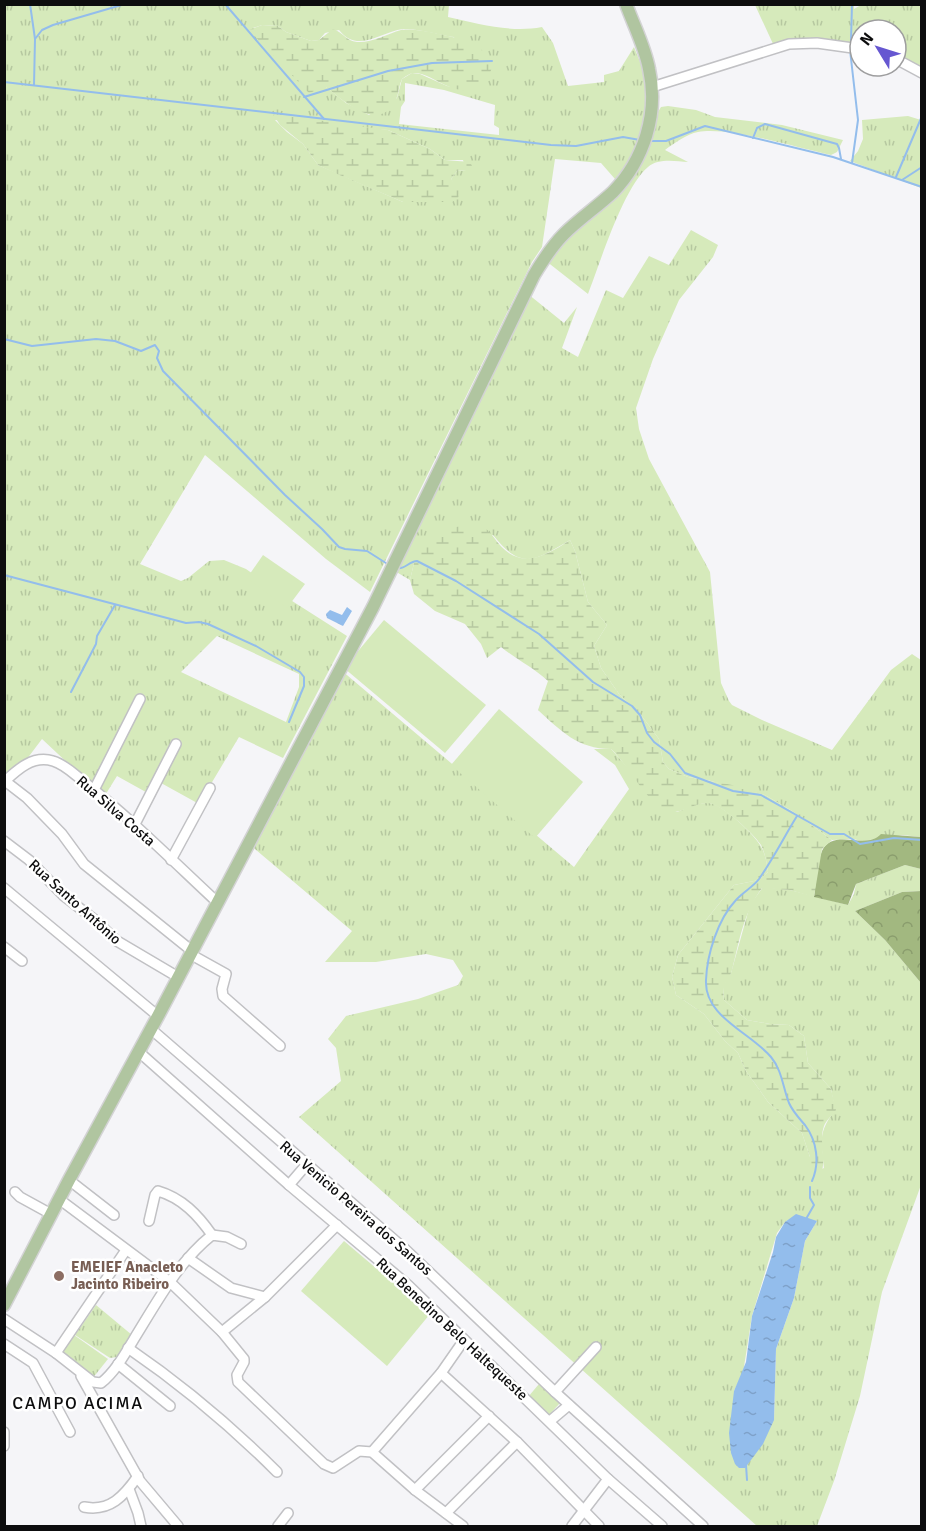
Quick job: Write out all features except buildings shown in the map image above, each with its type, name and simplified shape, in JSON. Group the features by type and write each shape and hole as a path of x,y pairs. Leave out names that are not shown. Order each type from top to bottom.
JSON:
{"main road":[{"path":"5,1303 373,607 534,275 554,245 612,193 635,165 648,129 652,87 649,68 626,4"}],"street":[{"path":"652,87 789,44 817,43 848,48"},
{"path":"94,790 140,699"},
{"path":"134,826 176,744"},
{"name":"Rua Silva Costa","path":"5,781 30,761 51,760 60,764 94,790 217,902"},
{"path":"5,781 27,798 62,834 84,864 191,953 226,974 222,989 224,996 280,1046"},
{"path":"171,860 210,788"},
{"name":"Rua Santo Antônio","path":"4,841 29,860 64,896 117,941 178,977"},
{"path":"4,888 158,1016"},
{"path":"4,947 22,961"},
{"name":"Rua Venicio Pereira dos Santos","path":"151,1029 406,1250 555,1392 703,1527"},
{"name":"Rua Benedino Belo Haltequeste","path":"139,1052 289,1185 408,1285 608,1479 662,1527"},
{"path":"289,1185 307,1164"},
{"path":"69,1180 114,1215"},
{"path":"149,1221 158,1191 187,1206 212,1235 226,1237 241,1244"},
{"path":"15,1192 51,1214"},
{"path":"59,1199 170,1282 222,1332 244,1359 237,1375 238,1382 324,1464 333,1468 359,1451 372,1452 459,1525"},
{"path":"222,1332 265,1297 337,1225"},
{"path":"4,1319 56,1353 93,1382 101,1383 118,1364 170,1282 189,1258 212,1235"},
{"path":"56,1353 126,1250"},
{"path":"189,1258 231,1288 265,1297"},
{"path":"372,1452 441,1373 464,1340"},
{"path":"4,1344 33,1363 70,1432"},
{"path":"555,1392 596,1347"},
{"path":"128,1348 170,1377 218,1416 277,1472"},
{"path":"118,1364 170,1406"},
{"path":"79,1371 138,1476 178,1527"},
{"path":"441,1373 516,1442 599,1527"},
{"path":"550,1421 569,1405"},
{"path":"415,1490 489,1416"},
{"path":"4,1432 4,1446"},
{"path":"446,1513 516,1442"},
{"path":"84,1507 105,1507 119,1499 138,1476"},
{"path":"572,1527 608,1479"},
{"path":"129,1489 141,1527"},
{"path":"278,1527 288,1514"}],"green space":[{"path":"5,5 449,5 448,17 507,28 542,27 553,43 568,86 604,82 604,75 619,71 634,47 644,74 646,92 645,119 637,145 615,179 601,163 555,159 542,247 532,262 370,592 326,559 205,455 140,564 181,581 209,561 224,560 246,569 347,636 283,758 239,737 199,804 161,783 153,796 117,776 104,797 42,739 5,788","holes":["262,25 278,26 286,32 311,41 319,40 325,33 339,30 346,37 362,41 403,29 454,37 469,90 447,86 420,74 412,73 402,79 397,98 369,115 346,103 253,28","405,83 444,90 495,105 494,125 499,128 499,135 399,124 401,107 405,101","275,120 388,130 430,149 445,160 463,160 466,170 457,171 451,179 455,186 411,202 403,202 318,165 303,144","217,636 299,674 299,687 286,722 181,672"]},
{"path":"755,5 854,5 854,9 861,5 921,5 921,76 908,67 908,18 848,18 848,49 806,48 805,39 795,38 774,46"},
{"path":"262,25 278,26 286,32 311,41 319,40 333,29 357,42 374,40 407,29 425,31 472,43 494,61 483,84 471,90 455,89 422,74 410,74 402,79 397,97 390,108 382,114 373,115 353,107 326,87 309,93 249,30"},
{"path":"661,107 696,110 715,117 782,125 843,140 837,152 831,155 727,132 698,132 680,140 665,150 688,162 657,162 648,167 639,177 621,208 588,294 546,261 640,164 652,141 656,115"},
{"path":"273,114 388,130 430,149 445,160 470,162 472,166 466,170 457,171 451,179 460,190 458,198 452,202 403,202 318,165 303,144 280,125"},
{"path":"908,116 921,120 921,188 850,161 858,151 863,139 862,120"},
{"path":"691,230 718,245 713,257 679,300 653,359 636,408 639,429 649,459 710,572 721,683 732,705 832,750 891,670 912,654 921,660 921,837 902,835 863,841 832,840 765,795 688,777 669,769 663,762 659,739 641,715 619,694 601,668 594,646 607,625 588,602 570,540 547,553 529,559 512,554 493,535 414,563 410,580 393,570 528,294 564,323 577,307 562,348 578,357 606,290 623,298 649,256 669,265"},
{"path":"470,523 487,530 507,552 516,557 534,558 570,540 588,602 607,625 594,646 601,668 619,694 641,715 659,739 663,762 669,769 688,777 732,785 765,795 832,840 822,849 814,897 790,890 762,888 746,917 732,970 724,989 724,1000 747,1020 789,1025 804,1036 808,1063 831,1089 836,1110 822,1132 823,1164 820,1176 810,1174 810,1157 802,1133 768,1102 746,1071 738,1053 725,1041 704,1014 676,995 672,977 678,955 734,885 759,880 768,872 761,845 737,820 713,804 701,804 674,812 656,804 611,749 579,742 563,732 538,710 548,681 543,676 501,647 487,658 481,644 465,624 435,611 414,594 410,580 414,563 427,541 446,530"},
{"path":"263,555 305,584 287,608 247,578"},
{"path":"384,620 486,705 445,753 344,668"},
{"path":"341,670 574,867 629,789 615,765 594,749 611,749 650,797 677,812 705,803 721,808 737,820 762,848 768,872 759,880 734,885 678,955 672,977 676,995 704,1014 725,1041 738,1053 746,1071 768,1102 802,1133 810,1157 810,1174 824,1168 823,1131 835,1110 831,1089 808,1063 804,1036 789,1025 747,1020 724,1000 723,986 731,973 750,905 763,887 790,890 848,905 856,884 905,865 921,869 921,891 902,892 855,911 885,940 921,983 921,1185 882,1292 860,1396 834,1481 817,1526 757,1526 299,1117 341,1081 336,1048 328,1039 346,1016 418,999 458,985 463,976 453,960 426,954 376,962 325,962 352,931 250,845","holes":["790,1219 817,1221 805,1241 794,1298 776,1349 774,1420 734,1391 743,1373 752,1316 777,1233"]},
{"path":"499,709 583,782 535,838 451,765"},
{"path":"881,834 921,837 921,869 905,865 856,884 848,905 814,897 816,874 822,851 827,844 842,840 875,839"},
{"path":"922,891 921,983 885,940 855,911 902,892"},
{"path":"344,1241 430,1314 387,1366 301,1291"},
{"path":"96,1305 132,1335 117,1357 110,1358 75,1335"},
{"path":"74,1335 108,1359 92,1379 60,1356"},
{"path":"539,1384 560,1403 548,1416 528,1397"}],"water":[{"path":"347,607 352,611 343,626 327,618 326,614 330,610 342,615"},
{"path":"796,1214 817,1221 805,1241 794,1298 776,1349 774,1420 763,1444 745,1468 739,1468 731,1453 729,1433 734,1391 746,1362 752,1316 776,1237 785,1222"}],"waterway":[{"path":"30,4 35,39 34,85"},
{"path":"35,39 42,30 53,25 125,4"},
{"path":"225,4 324,119"},
{"path":"852,4 852,18"},
{"path":"304,97 388,71 432,63 492,61"},
{"path":"852,163 858,120 853,78"},
{"path":"4,82 551,145 576,146 623,137 640,140"},
{"path":"896,177 922,116"},
{"path":"753,138 757,128 765,124 837,144 841,159"},
{"path":"648,141 666,141 705,126 833,157 922,187"},
{"path":"902,180 922,167"},
{"path":"4,339 32,346 96,339 115,341 141,351 155,345 159,351 157,358 163,371 339,547 367,551 389,565"},
{"path":"397,568 417,561 456,581 539,634 593,682 632,706 640,715 647,733 654,742 670,754 685,773 733,791 761,795 830,834 844,834 860,844 894,838 922,840"},
{"path":"4,575 186,623 208,624 256,646 300,672 304,677 304,686 289,722"},
{"path":"71,692 96,644 97,636 115,605"},
{"path":"797,816 759,879 736,900 724,917 711,948 706,980 707,993 720,1014 762,1048 778,1068 789,1103 809,1131 815,1145 816,1167 812,1181"},
{"path":"806,1219 814,1205 810,1198 810,1187"},
{"path":"746,1465 747,1480"}],"place":[{"name":"EMEIEF Anacleto Jacinto Ribeiro","path":"59,1276"}],"district":[{"name":"CAMPO ACIMA","path":"78,1403"}]}
